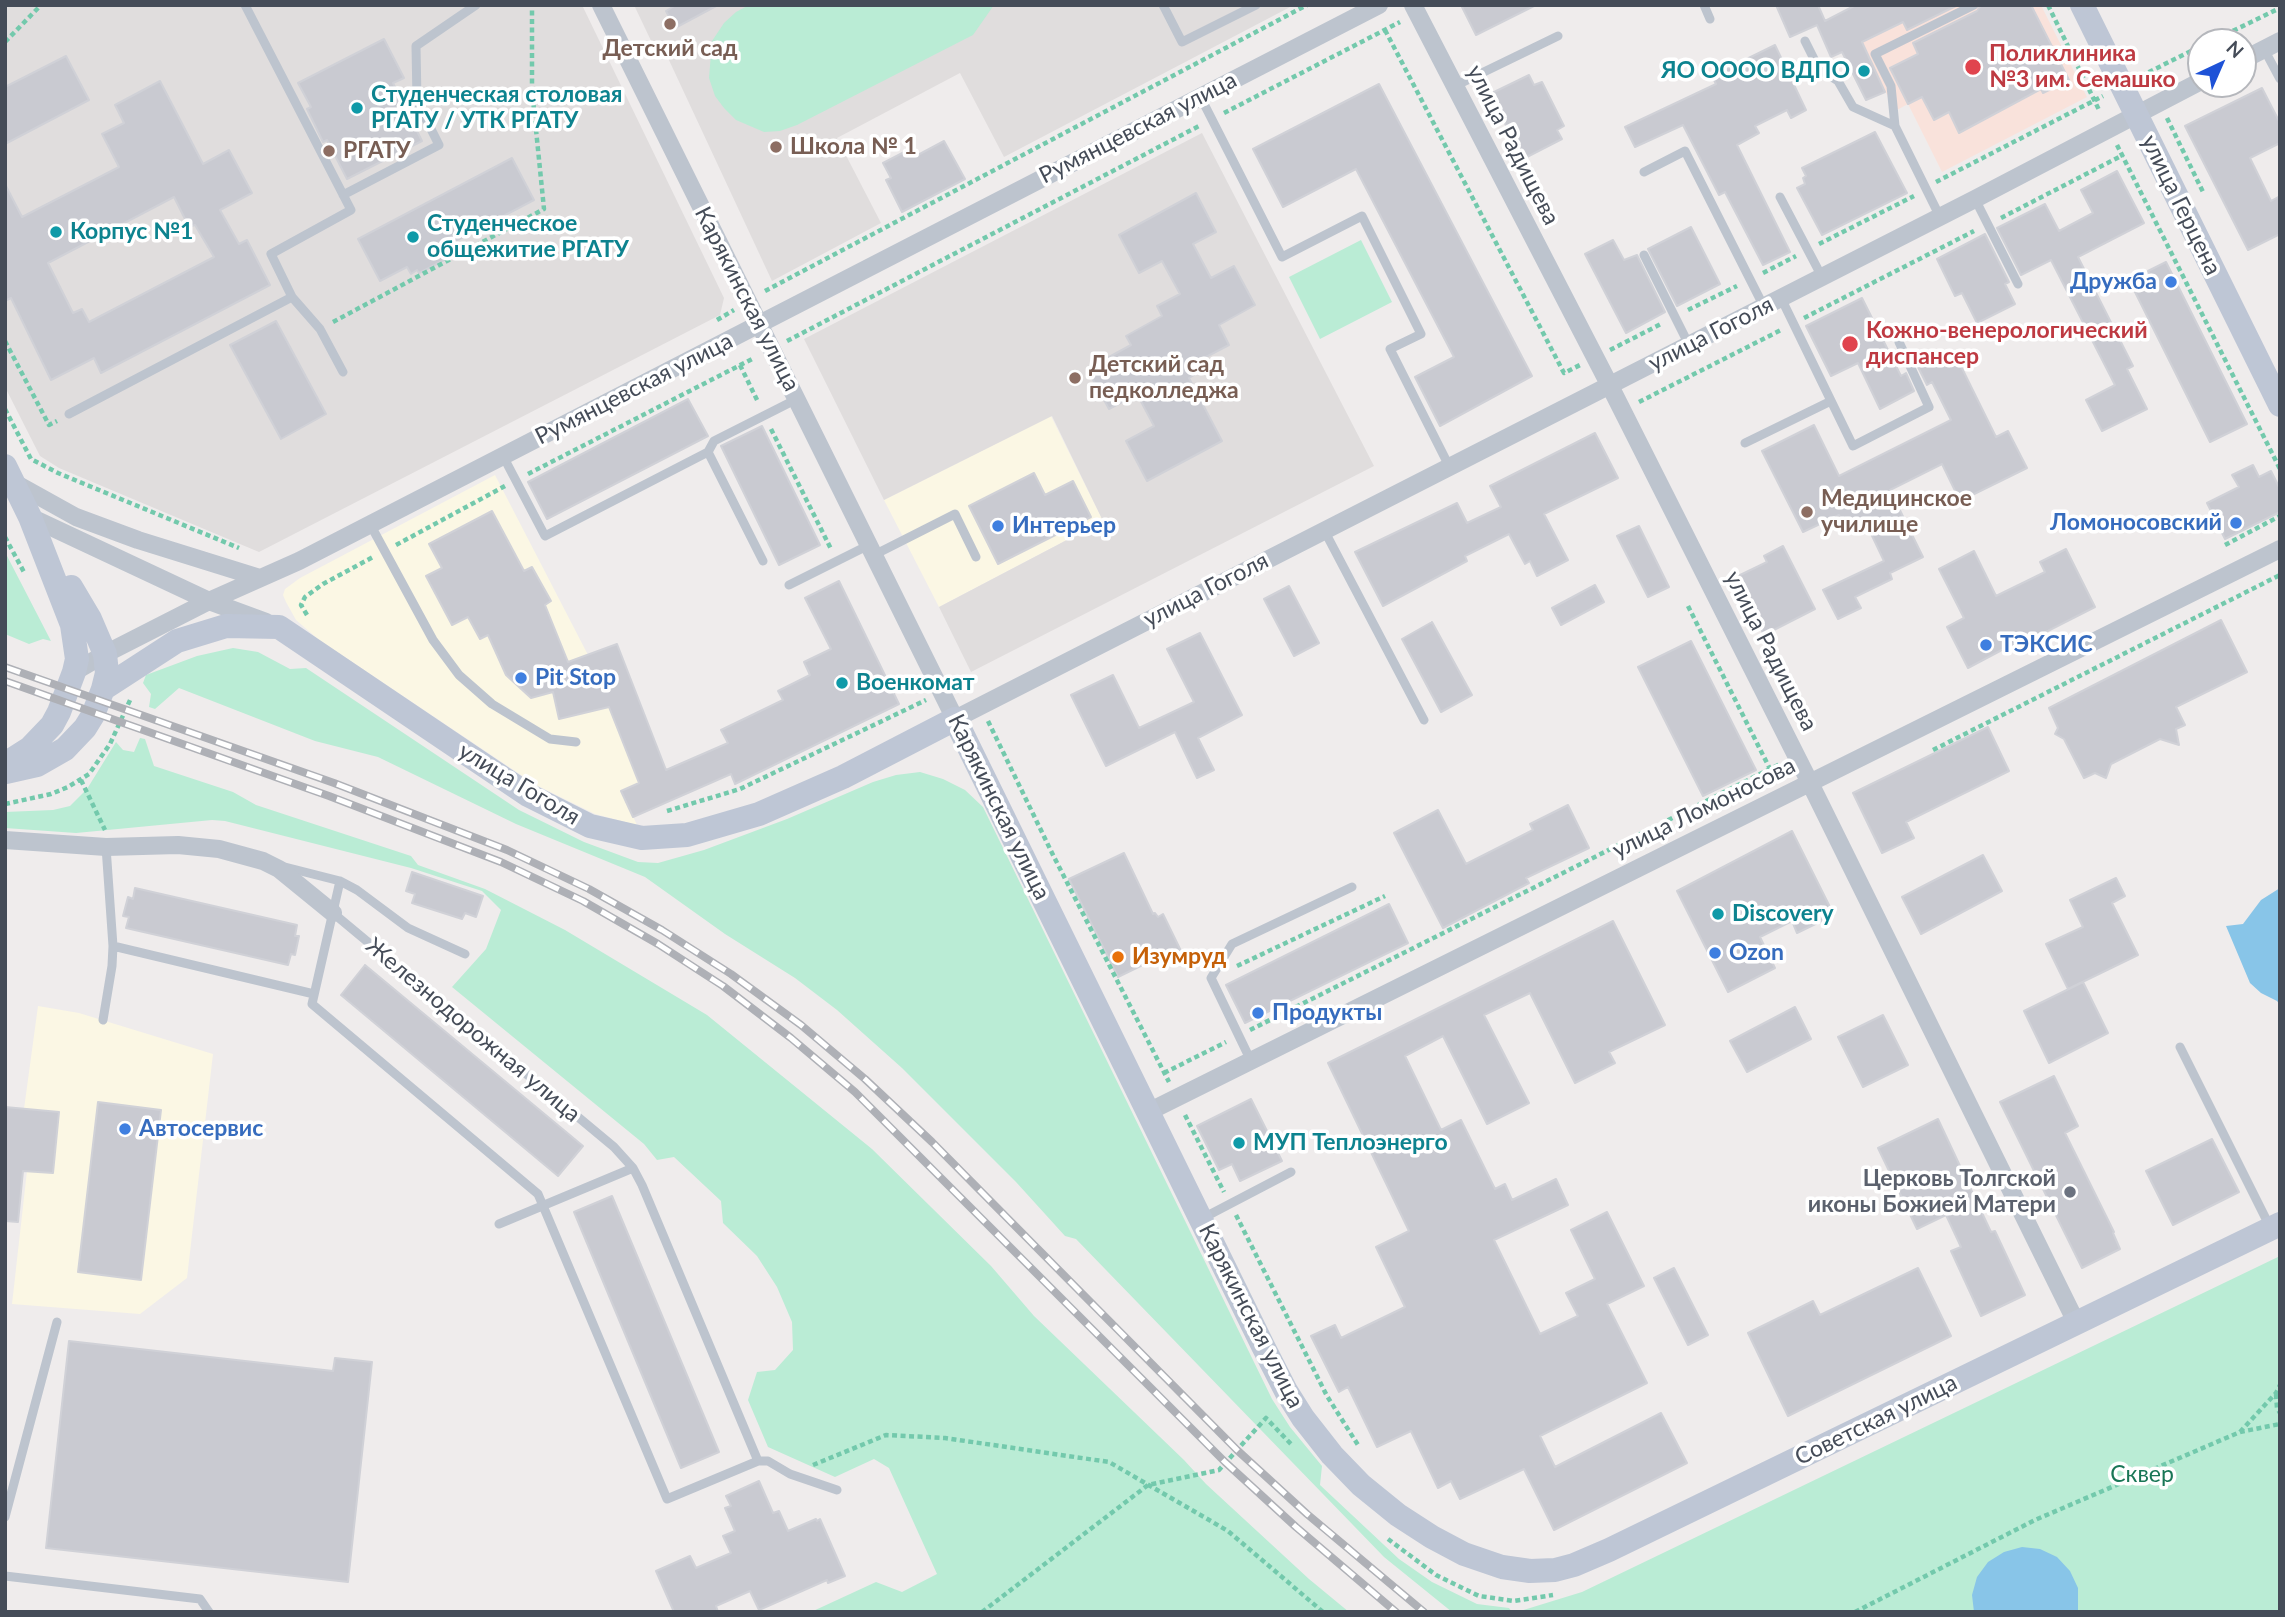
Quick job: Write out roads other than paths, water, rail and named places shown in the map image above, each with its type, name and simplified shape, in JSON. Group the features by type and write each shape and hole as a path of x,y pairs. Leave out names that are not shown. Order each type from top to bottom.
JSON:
{"street":[{"name":"Карякинская улица","path":"601,5 1150,1111 1280,1380 1303,1418 1332,1455 1361,1485 1409,1522 1464,1554"},
{"name":"Румянцевская улица","path":"74,672 209,601 370,524 503,456 1378,5"},
{"name":"улица Герцена","path":"2082,5 2280,405"},
{"name":"улица Радищева","path":"1415,9 1811,782 2077,1322"},
{"name":"улица Гоголя","path":"30,517 209,601 279,627 528,795 590,826 642,838 687,835 759,814 842,777 2187,89"},
{"path":"5,772 37,765 70,744 93,715 107,673 105,654 90,619 30,517 9,474"},
{"path":"9,474 76,517 138,540 260,578"},
{"path":"5,764 30,748 47,731 60,712 74,672 77,643 30,517"},
{"name":"улица Ломоносова","path":"1150,1111 2280,549"},
{"path":"103,689 177,641 226,626 279,627"},
{"name":"Железнодорожная улица","path":"5,839 105,839 219,849 263,860 279,869 333,913"},
{"name":"Советская улица","path":"1464,1554 1502,1567 1530,1571 1555,1570 1574,1565 2275,1226"}],"lane":[{"path":"245,5 351,210 271,254 292,297 320,328 343,372"},
{"path":"342,195 439,145 417,101 416,46 475,5"},
{"path":"1163,5 1182,42 1256,5"},
{"path":"1704,5 1710,19"},
{"path":"1940,217 1895,126 1891,86 1875,54 1974,5"},
{"path":"1455,86 1558,36"},
{"path":"1805,41 1819,69 1839,81 1853,107 1895,126"},
{"path":"2272,45 2280,79"},
{"path":"1200,96 1282,257 1362,216 1421,334 1390,349 1449,466"},
{"path":"1644,172 1685,151 1764,307"},
{"path":"1780,197 1822,277"},
{"path":"1975,199 2018,284"},
{"path":"1644,255 1689,345"},
{"path":"69,414 292,297"},
{"path":"1781,298 1853,446 1929,407 1899,341"},
{"path":"503,456 545,536 708,452 715,441 797,399"},
{"path":"1745,443 1831,401"},
{"path":"708,452 763,561"},
{"path":"789,585 837,561 871,550 955,514 976,557"},
{"path":"370,524 433,640 459,675 492,704 550,738 576,742"},
{"path":"1324,530 1424,720"},
{"path":"103,1020 113,946 105,839"},
{"path":"263,860 340,881 357,890 408,928 465,954"},
{"path":"340,881 312,1004 529,1185 544,1205 667,1499 758,1461 768,1461 790,1474 837,1490"},
{"path":"1251,1061 1211,978 1232,944 1352,887"},
{"name":"Железнодорожная улица","path":"333,913 614,1147 633,1168 648,1197 758,1461"},
{"path":"113,946 314,994"},
{"path":"2180,1046 2275,1226"},
{"path":"499,1224 633,1168"},
{"path":"1201,1219 1291,1172"},
{"path":"5,1517 58,1322"},
{"path":"5,1576 200,1599 209,1612"}],"water":[{"path":"2280,888 2280,1005 2250,983 2226,926 2243,924 2261,900"},
{"path":"2022,1547 2040,1549 2057,1557 2070,1571 2078,1588 2078,1612 1974,1612 1972,1595 1977,1577 1988,1562 2004,1552"}],"railway":[{"path":"5,667 334,783 507,850 589,889 662,930 731,974 801,1025 865,1079 932,1142 1237,1450 1307,1514 1424,1612"},
{"path":"5,681 329,796 501,862 583,901 658,944 723,986 855,1092 1225,1462 1396,1612"}],"place":[{"name":"Детский сад","path":"670,24"},
{"name":"Поликлиника №3 им. Семашко","path":"1973,67"},
{"name":"ЯО ОООО ВДПО","path":"1864,71"},
{"name":"Студенческая столовая РГАТУ / УТК РГАТУ","path":"357,108"},
{"name":"Школа № 1","path":"776,147"},
{"name":"РГАТУ","path":"329,151"},
{"name":"Корпус №1","path":"56,232"},
{"name":"Студенческое общежитие РГАТУ","path":"413,237"},
{"name":"Дружба","path":"2171,282"},
{"name":"Кожно-венерологический диспансер","path":"1850,344"},
{"name":"Детский сад педколледжа","path":"1075,378"},
{"name":"Медицинское училище","path":"1807,512"},
{"name":"Ломоносовский","path":"2236,523"},
{"name":"Интерьер","path":"998,526"},
{"name":"ТЭКСИС","path":"1986,645"},
{"name":"Pit Stop","path":"521,678"},
{"name":"Военкомат","path":"842,683"},
{"name":"Discovery","path":"1718,914"},
{"name":"Ozon","path":"1715,953"},
{"name":"Изумруд","path":"1118,957"},
{"name":"Продукты","path":"1258,1013"},
{"name":"Автосервис","path":"125,1129"},
{"name":"МУП Теплоэнерго","path":"1239,1143"},
{"name":"Церковь Толгской иконы Божией Матери","path":"2070,1192"}],"park label":[{"name":"Сквер","path":"2142,1475"}]}
